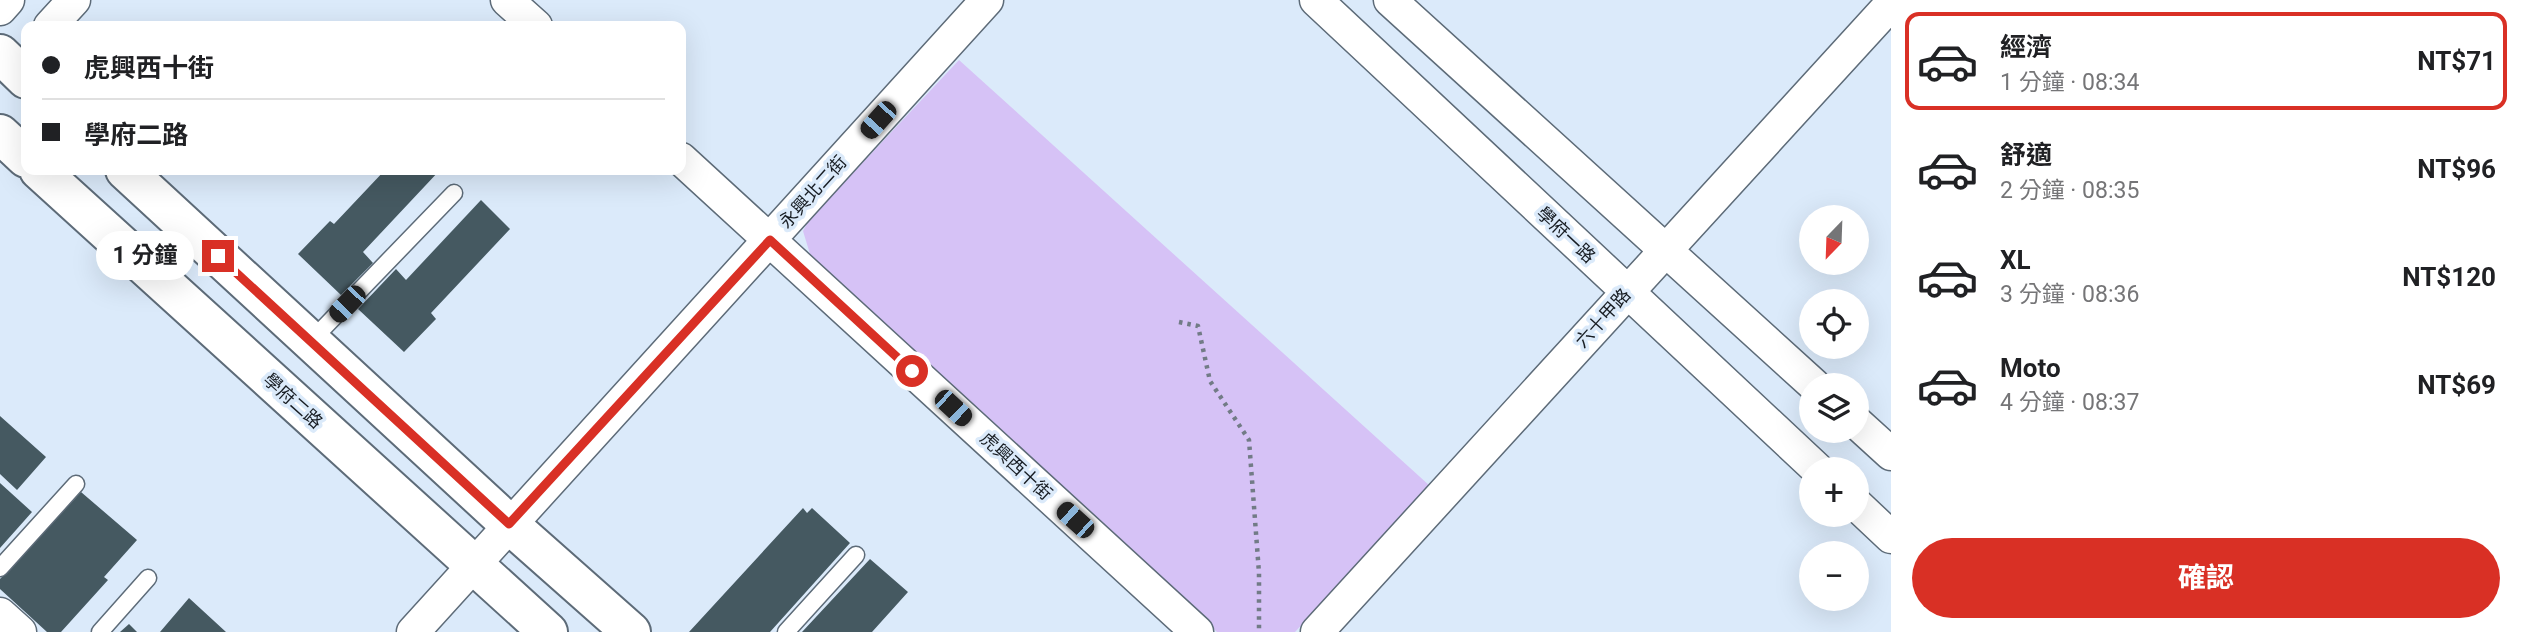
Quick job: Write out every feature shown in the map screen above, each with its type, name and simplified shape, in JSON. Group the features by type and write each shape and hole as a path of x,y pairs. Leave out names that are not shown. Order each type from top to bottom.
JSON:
{"street":[{"path":"0,9 8,0"},
{"path":"55,21 74,0"},
{"path":"507,0 530,21"},
{"name":"永興北二街","path":"413,632 987,0"},
{"name":"學府一路","path":"1316,0 1804,457"},
{"path":"1390,0 1801,373"},
{"name":"六十甲路","path":"1317,632 1891,4"},
{"path":"0,134 21,153"},
{"name":"虎興西十街","path":"686,164 1197,632"},
{"name":"學府二路","path":"45,175 548,632"},
{"path":"130,175 509,524 631,632"},
{"path":"1869,434 1891,454"},
{"path":"1869,517 1891,537"},
{"path":"0,614 20,632"}],"lane":[{"path":"311,341 454,192"},
{"path":"0,568 76,484"},
{"path":"786,632 856,555"},
{"path":"100,632 148,578"}],"path":[{"path":"1179,322 1198,326 1210,381 1249,440 1259,573 1259,632"}],"shaded area":[{"path":"959,60 1430,486 1295,632 1217,632 810,254 803,231 809,220"}],"building":[{"path":"380,175 435,175 363,252 373,263 341,295 298,254 330,221 334,224"},
{"path":"481,200 510,229 431,313 436,319 404,352 358,309 396,269 406,280"},
{"path":"0,416 46,457 17,490 0,474"},
{"path":"0,483 32,512 0,548"},
{"path":"81,492 137,540 104,577 108,580 61,632 47,632 0,589 0,579"},
{"path":"803,508 807,513 812,508 850,543 770,632 689,632"},
{"path":"870,559 908,592 872,632 802,632"},
{"path":"189,598 226,632 160,632"},
{"path":"129,624 137,632 120,632"}],"route":[{"path":"218,256 509,524 770,240 912,371"}]}
